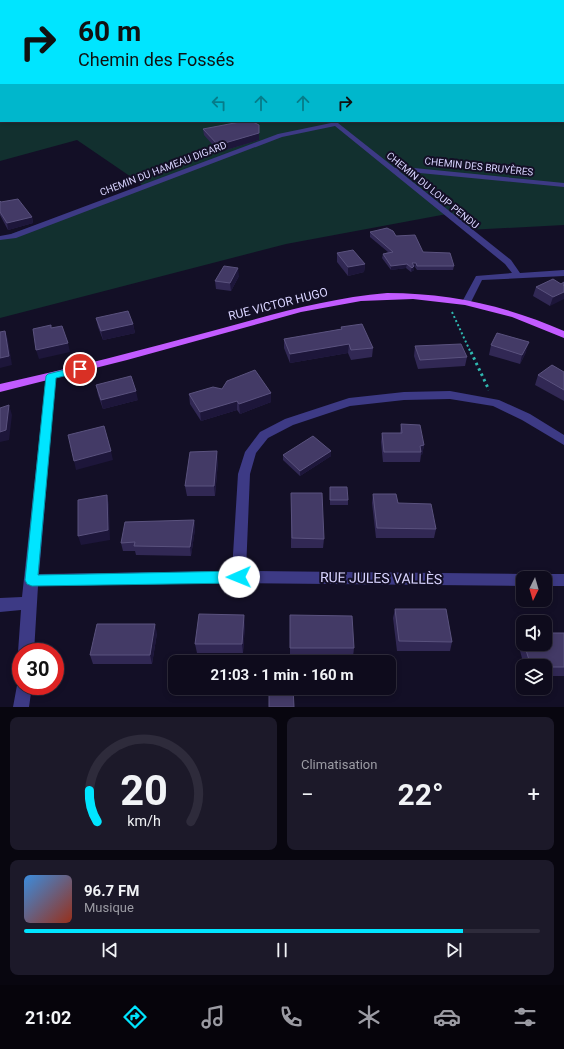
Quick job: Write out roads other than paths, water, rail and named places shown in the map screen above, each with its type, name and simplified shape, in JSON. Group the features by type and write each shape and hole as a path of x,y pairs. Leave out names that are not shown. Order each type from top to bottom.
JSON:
{"main road":[{"name":"RUE VICTOR HUGO","path":"0,388 311,308 360,298 382,296 420,296 467,302 527,318 564,334"}],"street":[{"name":"CHEMIN DU LOUP PENDU","path":"334,123 508,262 518,276"},
{"name":"CHEMIN DU HAMEAU DIGARD","path":"0,238 13,236 280,135 334,123"},
{"name":"CHEMIN DES BRUYÈRES","path":"393,170 404,169 564,185"},
{"path":"467,302 468,296 479,278 564,273"},
{"path":"26,643 28,603 32,580 51,376"},
{"path":"239,577 244,474 251,452 264,435 289,422 349,402 404,396 450,395 495,403 526,417 564,441"},
{"name":"RUE JULES VALLÈS","path":"32,580 239,577 516,580"},
{"path":"552,580 564,580"},
{"path":"0,605 28,603"},
{"path":"21,707 23,695"}]}
